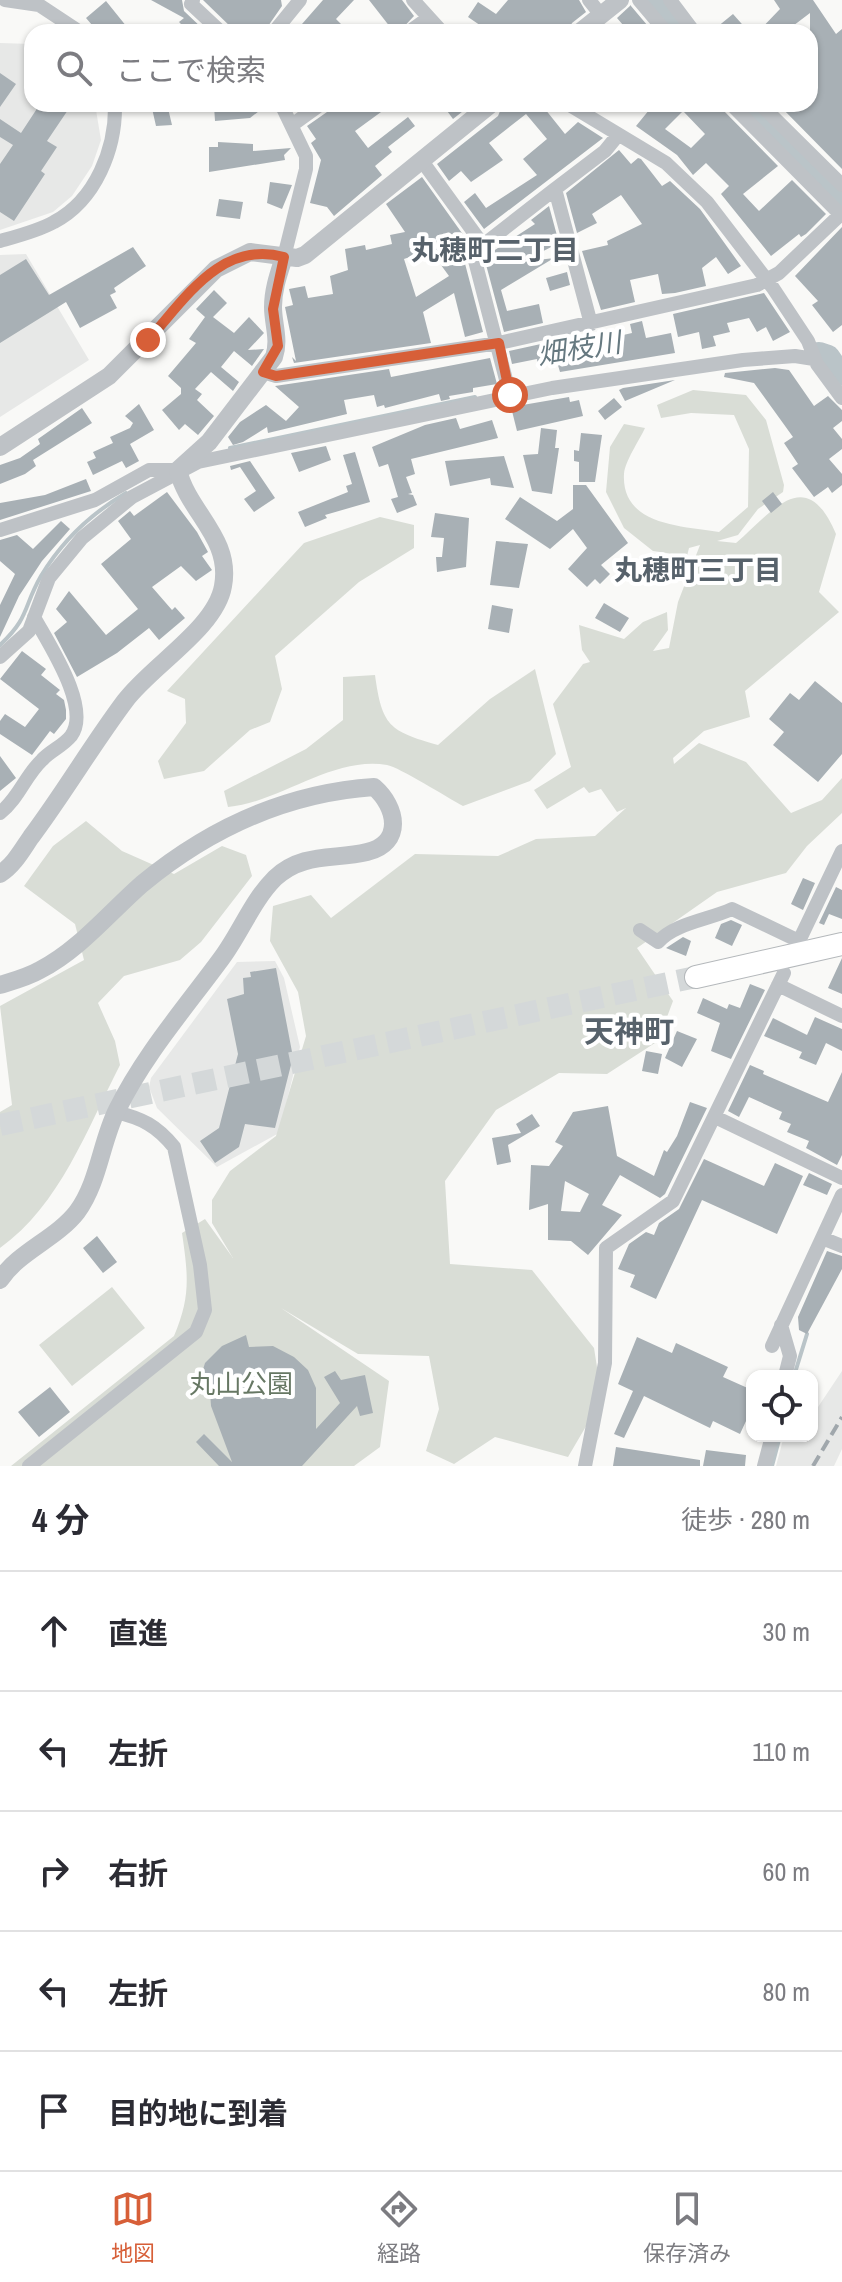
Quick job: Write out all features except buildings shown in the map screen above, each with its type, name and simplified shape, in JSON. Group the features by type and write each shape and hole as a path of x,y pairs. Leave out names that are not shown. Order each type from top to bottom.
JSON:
{"highway":[{"path":"696,977 842,944"}],"street":[{"path":"5,0 39,5 68,24"},
{"path":"193,0 191,4 212,24"},
{"path":"280,24 300,0"},
{"path":"413,0 433,24"},
{"path":"595,8 620,0"},
{"path":"660,3 664,24"},
{"path":"660,3 685,24"},
{"path":"420,24 427,19"},
{"path":"0,241 54,223 88,190 105,164 114,136 115,112"},
{"path":"0,530 95,500 149,470 178,470 209,442 263,372 278,346 273,309 306,169 306,156 285,112"},
{"path":"292,125 310,112"},
{"path":"0,447 109,376 216,269 250,252 284,257 305,255 481,112"},
{"path":"581,112 666,163 693,187 731,229 768,280 808,341 814,359 842,398"},
{"path":"263,372 276,376 499,343 591,324 768,280 841,214 739,112"},
{"path":"768,112 842,185"},
{"path":"509,391 499,343 473,253 605,151 618,135"},
{"path":"422,161 483,245"},
{"path":"555,189 591,324"},
{"path":"0,657 29,631 49,578 82,538 132,497 178,470 218,456 509,391 743,360 814,359"},
{"path":"3,875 127,698 213,612 223,587 224,562 216,536 184,493 178,470"},
{"path":"0,813 13,803 40,761 71,736 77,716 73,693 34,617"},
{"path":"0,985 39,971 58,959 145,882 231,822 352,789 374,787 390,801 394,820 388,838 369,852 317,856 295,864 276,878 140,1068 115,1112 96,1172 78,1211 51,1238 6,1271 0,1280"},
{"path":"640,930 658,942 668,931 708,921 732,909 799,941 842,851"},
{"path":"585,1466 605,1363 608,1325 603,1271 606,1248 673,1201 781,979 842,1016"},
{"path":"29,1466 196,1332 205,1310 200,1265 174,1147 162,1132 142,1118 115,1112"},
{"path":"715,1117 842,1178"},
{"path":"772,1346 842,1195"},
{"path":"822,1238 842,1246"},
{"path":"781,1325 790,1356 786,1370"},
{"path":"764,1466 770,1442"}],"shaded area":[{"path":"0,43 24,44 24,112 96,112 101,140 92,166 72,196 53,212 0,230"},
{"path":"26,254 89,360 0,417 0,255"},
{"path":"275,961 284,978 300,1047 279,1133 217,1167 157,1108 149,1087 151,1078 237,962"},
{"path":"842,1371 842,1449 834,1466 776,1466 782,1442 818,1442 818,1407"}],"green space":[{"name":"丸山公園","path":"693,390 746,395 766,420 784,485 783,492 758,509 738,535 717,541 736,543 776,507 789,500 801,497 813,501 825,513 836,534 819,592 839,612 745,691 750,717 704,731 673,758 674,764 699,743 746,762 791,813 822,800 842,778 842,813 807,846 786,873 717,892 637,948 673,1001 658,1041 607,1074 559,1073 496,1110 445,1181 450,1264 532,1270 594,1348 602,1399 568,1457 495,1437 454,1464 426,1451 439,1409 429,1356 358,1354 281,1308 389,1381 380,1447 354,1466 11,1466 174,1336 187,1285 182,1233 205,1219 233,1258 212,1223 212,1200 230,1171 276,1136 306,1036 298,992 270,941 273,906 311,895 331,918 415,854 498,856 536,839 595,836 626,808 617,812 601,789 589,793 584,787 547,809 534,790 571,767 553,704 583,664 590,662 582,650 579,625 624,639 643,622 667,612 668,630 653,651 669,648 678,602 700,545 689,548 687,556 653,551 624,528 606,492 610,447 624,424 645,428 624,474 626,491 643,514 672,525 719,532 748,507 749,449 734,415 691,413 661,418 657,405"},
{"path":"380,517 414,525 414,548 359,582 275,656 282,689 270,722 250,730 204,771 164,779 158,761 186,723 185,699 167,691 304,543"},
{"path":"535,669 556,754 530,781 463,806 393,767 367,764 326,773 267,797 228,807 224,791 306,749 343,720 343,677 375,675 381,705 391,724 408,735 438,745 490,699"},
{"path":"86,821 122,851 174,874 222,846 246,855 252,876 201,942 180,960 124,976 98,1003 115,1041 120,1065 56,1188 21,1230 0,1248 0,1112 12,1105 0,1006 84,960 75,924 24,886 53,846"},
{"path":"112,1287 145,1328 72,1386 39,1345"}],"waterway":[{"path":"656,0 675,24"},
{"path":"756,112 842,199"},
{"name":"畑枝川","path":"819,354 828,357 840,374"},
{"name":"畑枝川","path":"230,448 475,397"},
{"name":"畑枝川","path":"0,645 21,619 35,587 58,551 101,509 126,493"},
{"path":"796,1370 807,1334"},
{"path":"772,1466 778,1442"}],"tunnel":[{"path":"0,1125 696,977"}],"railway":[{"path":"813,1466 842,1417"}],"district":[{"name":"丸穂町二丁目","path":"495,250"},
{"name":"丸穂町三丁目","path":"698,570"},
{"name":"天神町","path":"629,1032"}],"route":[{"path":"148,340 199,283 216,269 250,252 266,252 284,257 274,289 278,346 263,372 276,376 499,343 510,395"}]}
